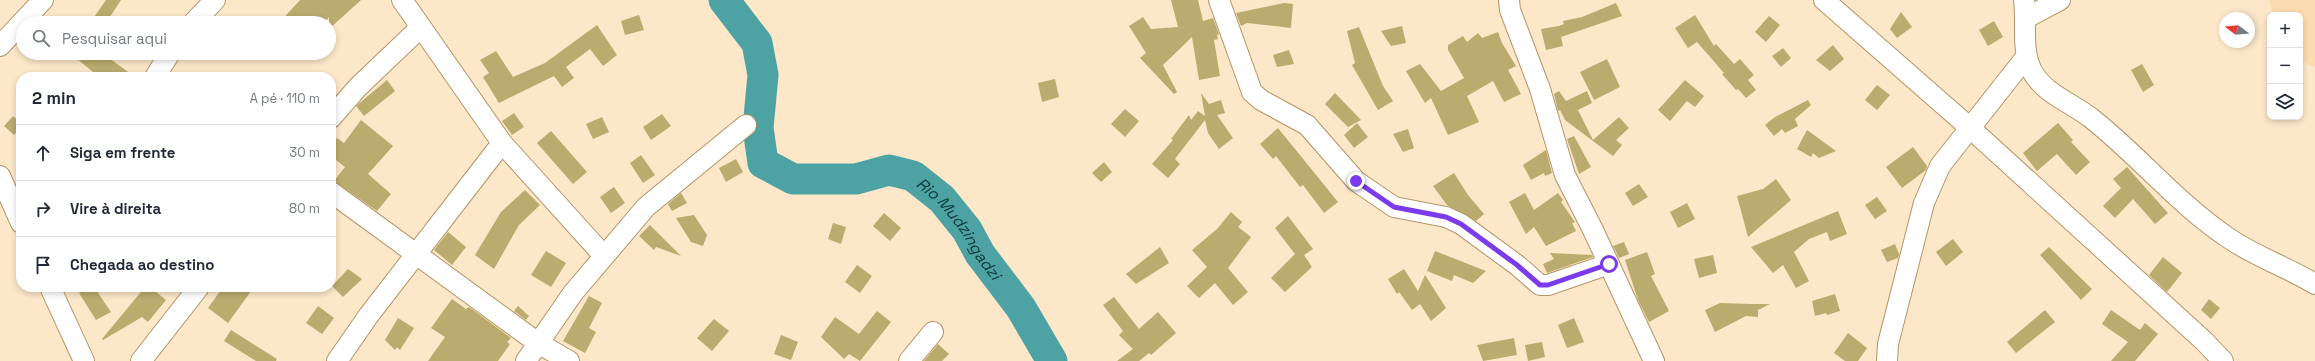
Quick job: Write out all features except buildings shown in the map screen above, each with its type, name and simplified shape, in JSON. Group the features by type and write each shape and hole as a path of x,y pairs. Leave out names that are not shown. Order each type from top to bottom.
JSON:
{"street":[{"path":"28,16 43,0"},
{"path":"200,16 215,0"},
{"path":"402,0 502,143 604,256"},
{"path":"1219,0 1252,92 1261,100 1307,125 1356,181 1394,207 1446,217 1461,224 1517,265 1540,285 1548,285 1609,264"},
{"path":"1509,0 1510,10 1540,89 1565,175 1609,264 1652,360"},
{"path":"1824,0 1969,127 2204,341 2223,361"},
{"path":"2060,0 2025,9 2026,57 2033,73 2042,84 2090,117 2133,155 2188,208 2228,238 2315,284"},
{"path":"336,112 358,87 421,27"},
{"path":"0,46 16,29"},
{"path":"1887,361 1888,344 1924,203 1940,166 1969,127 2026,57"},
{"path":"158,72 166,60"},
{"path":"526,361 538,342 604,256 646,207 746,125"},
{"path":"337,361 369,315 502,143"},
{"path":"0,176 16,212"},
{"path":"336,196 538,342 568,361"},
{"path":"52,292 84,361"},
{"path":"141,361 195,292"},
{"path":"909,361 933,332"}],"shaded area":[{"path":"2269,0 2315,0 2315,67 2303,62 2303,12 2272,12"}],"waterway":[{"name":"Rio Mudzingadzi","path":"724,0 757,43 763,75 758,128 763,163 793,179 856,179 889,170 913,176 942,199 967,230 980,254 1021,308 1052,361"}],"route":[{"path":"1356,181 1394,207 1446,217 1461,224 1517,265 1533,281 1540,285 1548,285 1609,264"}]}
